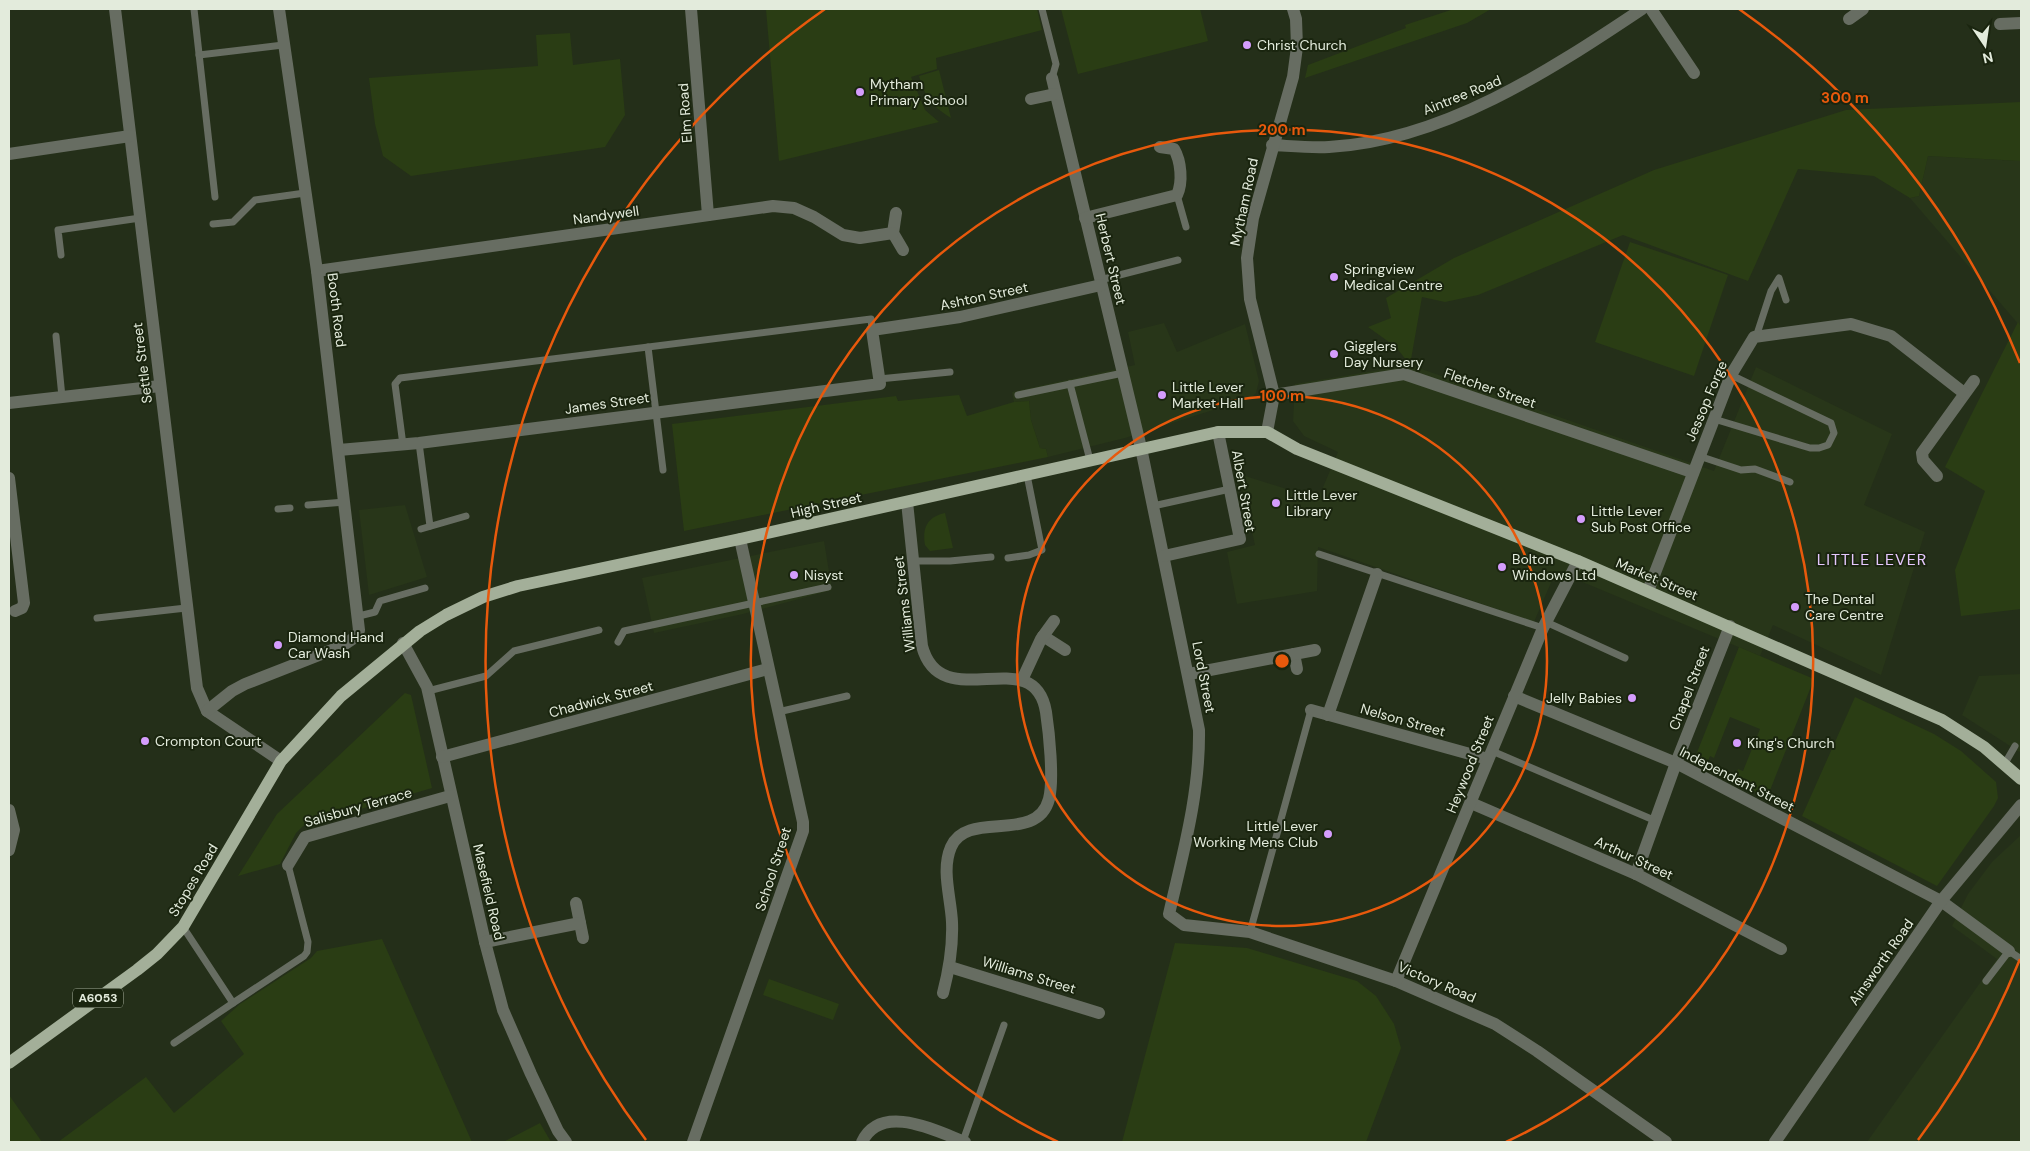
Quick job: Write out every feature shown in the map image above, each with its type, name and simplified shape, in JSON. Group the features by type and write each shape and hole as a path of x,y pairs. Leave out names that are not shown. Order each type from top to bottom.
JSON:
{"main road":[{"name":"High Street","path":"403,643 446,615 483,597 518,586 740,539 1218,432 1267,432"},
{"name":"Market Street","path":"1267,432 1297,450 1578,561 1942,720 1984,747 2021,779"},
{"name":"Stopes Road","path":"9,1063 137,970 157,954 183,927 281,761 341,696 403,643"}],"street":[{"name":"Settle Street","path":"115,9 186,608 197,688 207,711"},
{"name":"Booth Road","path":"279,9 317,271 359,616"},
{"name":"Elm Road","path":"691,9 708,215"},
{"name":"Mytham Road","path":"1267,432 1274,395 1250,299 1247,258 1253,218 1272,145 1293,77 1297,47 1293,9"},
{"name":"Aintree Road","path":"1272,145 1329,147 1385,138 1448,119 1510,91 1574,55 1642,9"},
{"path":"1651,9 1694,73"},
{"path":"1849,19 1863,9"},
{"path":"2000,24 2021,23"},
{"name":"Herbert Street","path":"1052,78 1141,448"},
{"path":"1031,99 1055,94"},
{"path":"9,154 130,136"},
{"path":"1085,218 1177,195 1179,190 1180,163 1178,155 1174,149 1160,147"},
{"name":"Nandywell","path":"317,271 772,206 794,208 814,216 843,234 860,238 893,233"},
{"path":"896,214 893,233 903,250"},
{"name":"Ashton Street","path":"872,330 944,320 1101,283"},
{"path":"1756,337 1851,324 1891,336 1964,393"},
{"path":"872,330 880,382"},
{"name":"Jessop Forge","path":"1648,591 1692,472 1731,376 1754,337 1756,337"},
{"name":"Fletcher Street","path":"1274,395 1404,374 1692,472"},
{"path":"1937,476 1923,460 1922,453 1974,381"},
{"name":"James Street","path":"338,450 419,443 880,382"},
{"path":"9,403 160,386"},
{"name":"Albert Street","path":"1164,556 1240,539 1218,432"},
{"name":"Lord Street","path":"1141,448 1199,730 1200,764 1197,791 1169,914"},
{"path":"9,478 24,604 22,608 15,611"},
{"name":"Williams Street","path":"907,502 922,646 930,665 945,677 956,679 1007,677 1022,680"},
{"name":"School Street","path":"694,1142 803,831 803,822 740,539"},
{"name":"Heywood Street","path":"1396,981 1544,625 1578,561"},
{"path":"1328,715 1376,574"},
{"path":"281,761 207,711 232,691 245,684 352,641 357,636 359,630 359,616"},
{"path":"943,993 950,967 952,925 946,863 951,846 960,834 979,828 1026,823 1038,816 1049,801 1052,784 1044,704 1035,688 1022,680 1043,636 1054,621"},
{"name":"Chapel Street","path":"1636,874 1676,763 1730,626"},
{"path":"1043,636 1065,650"},
{"name":"Masefield Road","path":"403,643 428,691 450,796 503,1010 538,1090 566,1142"},
{"path":"1189,674 1315,650"},
{"path":"1294,654 1297,669"},
{"name":"Chadwick Street","path":"442,757 768,669"},
{"name":"Independent Street","path":"1514,696 1676,763 1941,902 2009,951"},
{"name":"Nelson Street","path":"1310,710 1490,755"},
{"name":"Salisbury Terrace","path":"288,865 304,837 450,796"},
{"name":"Arthur Street","path":"1471,802 1636,874 1781,949"},
{"name":"Ainsworth Road","path":"1775,1142 1941,902 2021,805"},
{"path":"9,810 14,830 9,850"},
{"path":"576,903 583,938"},
{"name":"Victory Road","path":"1169,914 1184,925 1196,928 1250,932 1396,981 1495,1024 1537,1050 1666,1142"},
{"path":"485,942 580,923"},
{"name":"Williams Street","path":"950,967 1099,1013"},
{"path":"862,1142 878,1126 890,1120 906,1121 964,1142"}],"lane":[{"path":"194,9 215,196"},
{"path":"1042,9 1056,64 1052,78"},
{"path":"199,55 283,45"},
{"path":"213,224 233,222 255,200 305,193"},
{"path":"1177,195 1186,227"},
{"path":"61,255 58,230 140,218"},
{"path":"1101,283 1178,260"},
{"path":"1756,337 1771,291 1779,278 1786,300"},
{"path":"403,445 395,384 400,378 871,319 872,330"},
{"path":"56,336 62,397"},
{"path":"648,347 663,470"},
{"path":"880,382 950,372"},
{"path":"1018,396 1123,373"},
{"path":"1714,419 1810,448 1819,448 1828,444 1834,433 1831,423 1731,376"},
{"path":"1070,384 1090,460"},
{"path":"419,443 430,526"},
{"path":"1699,456 1741,470 1755,469 1790,482"},
{"path":"1008,558 1029,555 1042,550 1027,475"},
{"path":"1153,506 1230,489"},
{"path":"308,505 345,502"},
{"path":"278,509 290,508"},
{"path":"421,529 466,516"},
{"path":"1318,554 1376,574 1544,625 1625,658"},
{"path":"914,561 950,561 991,557"},
{"path":"618,642 624,632 828,587"},
{"path":"359,616 374,612 380,601 425,588"},
{"path":"97,618 186,608"},
{"path":"428,691 486,676 514,651 599,630"},
{"path":"778,712 847,696"},
{"path":"1250,932 1310,710"},
{"path":"2004,765 2015,746"},
{"path":"1490,755 1656,821"},
{"name":"Salisbury Terrace","path":"233,1003 304,956 307,952 308,942 288,865"},
{"path":"174,1043 233,1003 183,927"},
{"path":"1986,981 2009,951 2021,959"},
{"path":"964,1142 1004,1025"}],"shaded area":[{"name":"Mytham Primary School","path":"766,9 1037,9 1042,30 936,58 937,69 911,77 925,110 939,122 779,161"},
{"path":"1061,9 1200,9 1208,41 1078,74"},
{"path":"1454,9 1491,9 1467,23 1305,78 1308,65 1406,28 1405,25"},
{"path":"570,33 573,65 620,59 625,115 605,147 411,176 383,156 375,124 369,78 538,66 536,35"},
{"path":"939,70 951,118 930,101 919,76"},
{"path":"2021,102 2021,161 1928,156 1919,196 1910,198 1874,176 1798,169 1748,281 1623,235 1478,295 1445,302 1422,297 1410,365 1396,347 1368,327 1391,318 1386,298 1454,258 1654,170 1846,110"},
{"path":"1928,156 2021,161 2021,327 1910,198 1919,196"},
{"path":"1630,242 1728,275 1694,376 1595,342"},
{"path":"2018,322 2021,327 2021,609 1961,616 1955,570 1985,491 1945,467"},
{"path":"1164,323 1177,352 1245,324 1259,381 1256,393 1251,398 1125,438 1048,457 1046,449 1040,448 1031,420 1029,401 1014,402 1012,392 1135,365 1128,332"},
{"path":"1410,365 1714,471 1756,367 1892,434 1864,505 1925,532 1881,675 1773,625 1760,656 1556,571 1534,622 1318,547 1317,591 1237,604 1227,552 1255,545 1239,474 1318,499 1338,452 1304,436 1293,421 1295,384"},
{"path":"959,395 967,416 1014,402 1029,401 1031,420 1040,448 1046,449 1048,457 684,531 672,424 896,396 898,401"},
{"path":"405,505 427,577 369,595 359,510"},
{"path":"945,513 953,548 930,551 925,545 925,528 934,517"},
{"path":"824,541 832,590 743,614 654,633 642,578"},
{"path":"1739,647 1814,679 1767,798 1734,780 1738,769 1743,771 1760,729 1730,717 1714,758 1710,756 1705,768 1694,760"},
{"path":"2021,674 2021,753 1962,715 1979,676"},
{"path":"405,693 411,695 432,788 303,826 296,833 280,864 238,876 277,814"},
{"path":"1855,697 1934,734 1961,751 1996,782 1998,798 1994,806 1937,886 1802,816"},
{"path":"2021,835 2021,1142 1867,1142 1997,959 1952,926 1968,894 1992,862"},
{"path":"382,939 472,1142 58,1142 146,1077 174,1113 244,1054 221,1021 240,1004 311,958 317,951"},
{"path":"1175,943 1247,948 1357,981 1376,996 1394,1024 1401,1048 1366,1142 1122,1142"},
{"path":"769,979 839,1004 833,1020 763,995"},
{"path":"9,1095 42,1142 9,1142"},
{"path":"540,1123 551,1142 503,1142"}],"place":[{"name":"Christ Church","path":"1247,45"},
{"name":"Mytham Primary School","path":"860,92"},
{"name":"Springview Medical Centre","path":"1334,277"},
{"name":"Gigglers Day Nursery","path":"1334,354"},
{"name":"Little Lever Market Hall","path":"1162,395"},
{"name":"Little Lever Library","path":"1276,503"},
{"name":"Little Lever Sub Post Office","path":"1581,519"},
{"name":"Bolton Windows Ltd","path":"1502,567"},
{"name":"Nisyst","path":"794,575"},
{"name":"The Dental Care Centre","path":"1795,607"},
{"name":"Diamond Hand Car Wash","path":"278,645"},
{"name":"Jelly Babies","path":"1632,698"},
{"name":"Crompton Court","path":"145,741"},
{"name":"King's Church","path":"1737,743"},
{"name":"Little Lever Working Mens Club","path":"1328,834"}],"district":[{"name":"LITTLE LEVER","path":"1872,559"}]}
